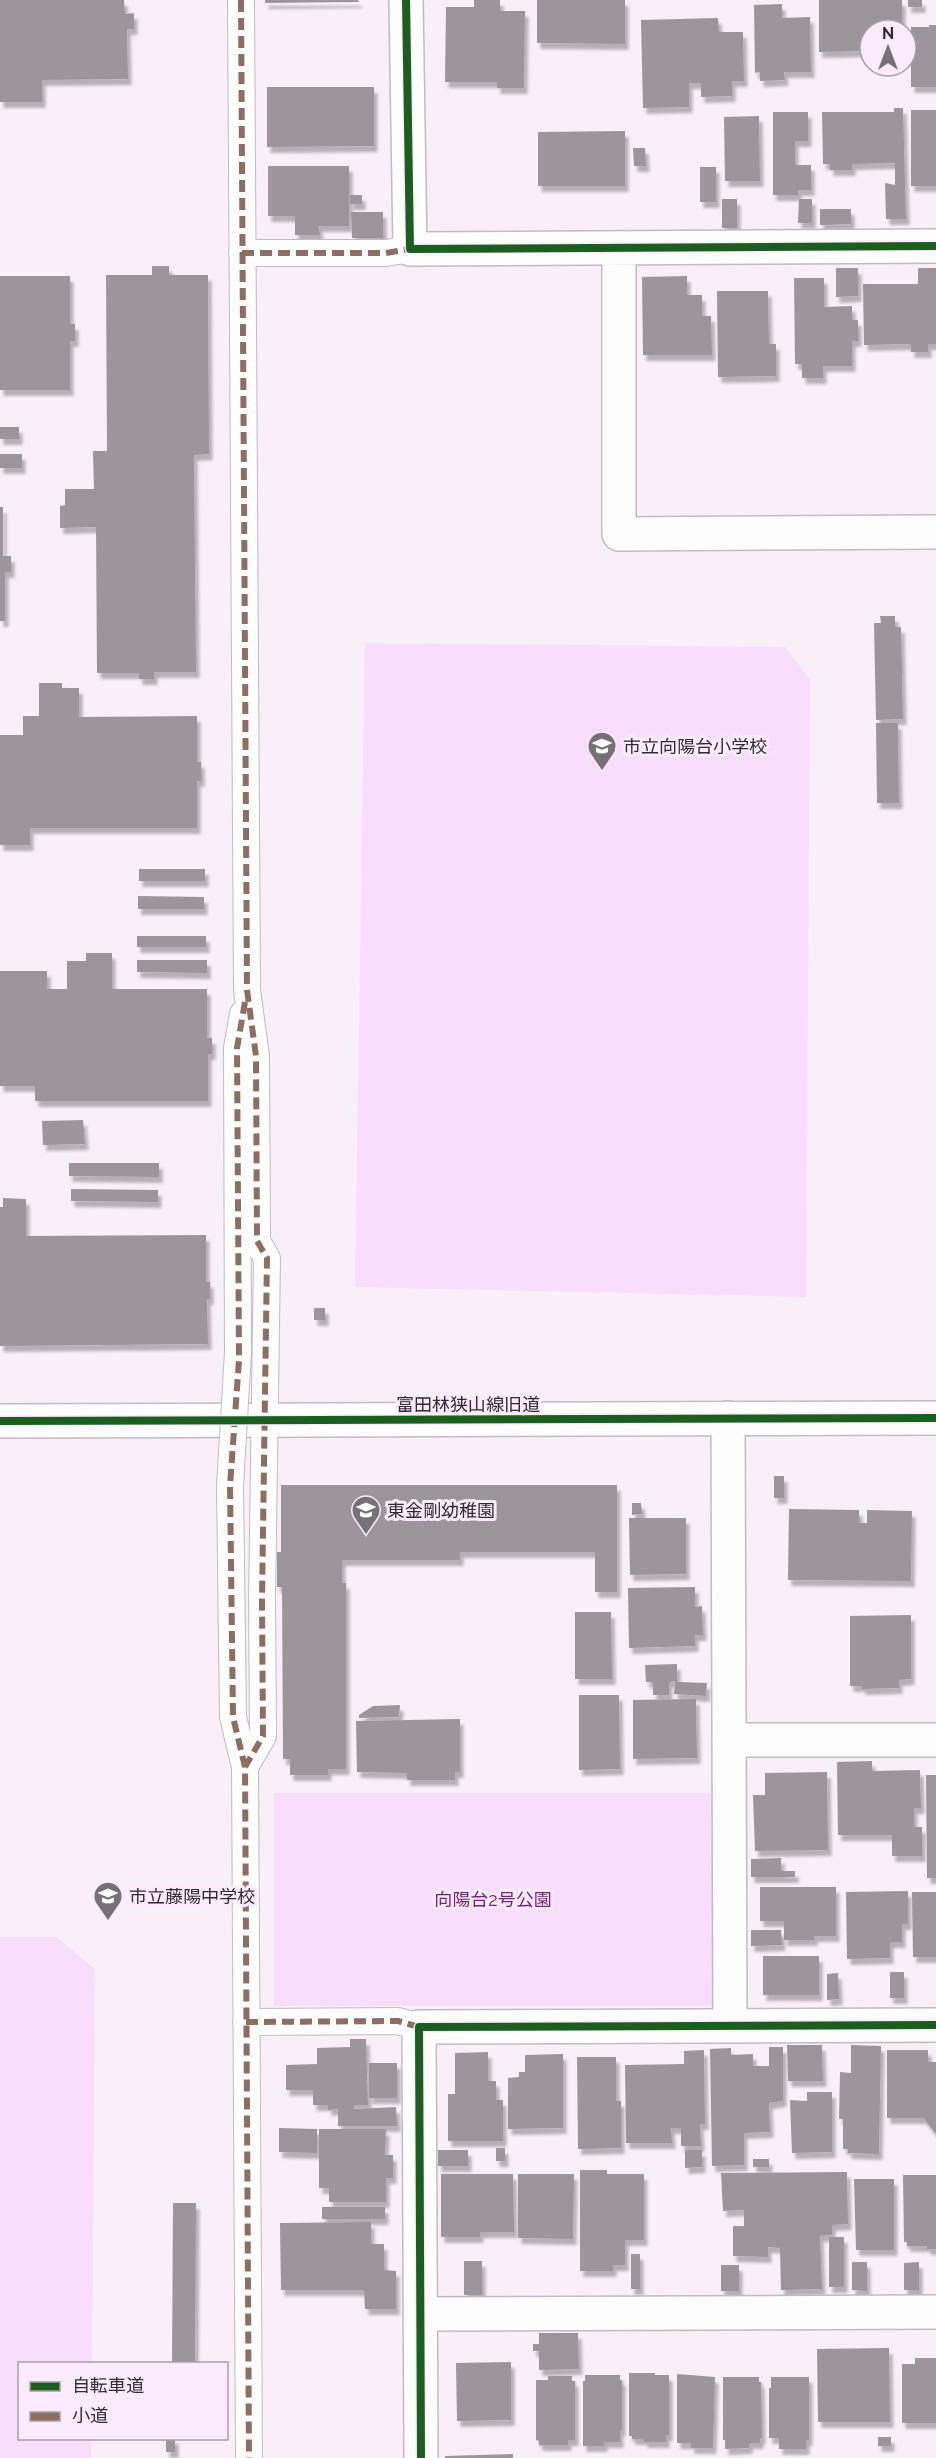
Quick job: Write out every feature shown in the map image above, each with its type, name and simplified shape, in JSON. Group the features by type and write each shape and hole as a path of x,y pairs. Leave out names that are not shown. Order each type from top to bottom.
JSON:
{"street":[{"path":"241,0 247,990 256,1056 257,1241 267,1258 263,1736 245,1767"},
{"path":"406,0 410,249"},
{"path":"242,253 386,253 410,249 936,246"},
{"path":"619,248 619,534 936,532"},
{"path":"247,990 237,1048 238,1352 230,1486 233,1717 245,1767 249,2458"},
{"path":"728,1418 730,2026"},
{"name":"富田林狭山線旧道","path":"0,1421 936,1418"},
{"path":"729,1740 936,1740"},
{"path":"246,2022 398,2021 419,2027 936,2025"},
{"path":"419,2027 421,2458"},
{"path":"420,2314 936,2312"}],"green space":[{"path":"365,643 785,647 810,680 806,1297 355,1287"},
{"name":"向陽台2号公園","path":"274,1793 712,1793 712,2006 274,2006"},
{"path":"0,1937 56,1937 95,1969 92,2362 18,2362 18,2440 91,2440 91,2458 0,2458"}],"building":[{"path":"0,0 124,0 125,14 134,13 134,29 127,29 128,79 42,80 42,102 0,102"},
{"path":"265,0 358,0 359,2 265,3"},
{"path":"474,0 500,0 500,11 525,11 524,88 497,88 497,82 445,82 446,7 474,7"},
{"path":"537,0 625,0 625,44 537,43"},
{"path":"819,0 902,0 902,18 858,18 858,51 819,52"},
{"path":"908,0 922,0 922,7 908,7"},
{"path":"782,4 782,18 810,17 811,72 784,72 785,80 760,81 760,72 755,73 754,5"},
{"path":"718,18 719,32 743,32 744,81 732,81 732,96 701,97 701,83 689,83 689,107 643,108 641,20"},
{"path":"929,25 936,25 936,87 911,87 911,78 918,78 918,27 929,27"},
{"path":"267,87 374,87 374,146 267,147"},
{"path":"894,108 903,108 906,219 886,219 885,183 895,185 895,163 852,164 852,170 830,170 830,164 823,164 822,112 894,112"},
{"path":"911,110 936,110 936,186 911,186"},
{"path":"773,112 808,112 808,141 795,141 795,165 811,165 811,190 798,190 798,195 773,195"},
{"path":"759,116 760,181 725,181 724,117"},
{"path":"625,131 625,186 538,186 538,132"},
{"path":"633,148 645,148 646,166 634,166"},
{"path":"268,166 349,166 349,226 319,226 320,235 295,235 295,216 268,216"},
{"path":"700,167 716,167 716,202 700,202"},
{"path":"350,195 362,195 362,204 350,204"},
{"path":"722,199 737,199 737,228 722,228"},
{"path":"799,199 812,199 812,223 798,223"},
{"path":"820,209 851,209 851,224 820,225"},
{"path":"351,212 383,212 383,238 352,238"},
{"path":"152,266 169,266 169,275 208,275 209,454 194,455 196,672 154,672 154,679 139,679 139,673 97,673 96,527 60,528 60,506 65,505 65,489 94,489 93,451 107,451 106,275 152,275"},
{"path":"836,268 858,268 858,296 836,297"},
{"path":"918,268 936,268 936,344 928,344 928,352 911,352 911,344 864,345 863,284 918,284"},
{"path":"0,276 70,276 70,324 75,324 75,341 70,341 70,390 0,390"},
{"path":"687,276 687,295 702,295 702,316 711,316 712,355 643,355 642,277"},
{"path":"794,278 824,278 824,307 852,306 852,320 858,320 858,341 852,341 852,366 823,366 823,378 802,378 802,364 795,364"},
{"path":"717,291 768,291 769,344 776,344 776,376 718,377"},
{"path":"0,427 19,427 19,439 0,439"},
{"path":"0,454 22,454 22,468 0,468"},
{"path":"0,507 3,507 3,556 11,556 11,572 5,572 5,621 0,621"},
{"path":"880,616 895,616 895,627 901,627 903,719 876,720 874,623 881,623"},
{"path":"39,683 62,683 62,688 79,688 79,717 197,716 197,762 201,762 201,781 197,781 197,828 30,828 30,845 0,845 0,735 23,735 23,716 39,716"},
{"path":"876,723 898,723 899,803 877,803"},
{"path":"139,869 205,869 205,881 139,881"},
{"path":"138,896 204,897 204,909 138,909"},
{"path":"137,936 206,936 206,947 137,947"},
{"path":"86,953 112,953 112,989 207,989 207,1038 212,1038 212,1054 208,1054 208,1101 35,1101 35,1086 0,1086 0,971 47,971 47,989 67,989 67,961 86,961"},
{"path":"137,960 207,960 207,973 137,972"},
{"path":"83,1120 85,1144 43,1145 42,1121"},
{"path":"69,1163 159,1163 159,1177 69,1176"},
{"path":"71,1189 158,1190 158,1202 71,1201"},
{"path":"3,1198 26,1199 26,1236 206,1235 206,1282 210,1282 210,1299 207,1299 208,1344 0,1346 0,1207 3,1207"},
{"path":"314,1308 325,1308 325,1320 314,1320"},
{"path":"774,1476 784,1476 784,1498 774,1498"},
{"path":"281,1485 617,1485 617,1592 595,1592 595,1552 460,1552 460,1560 342,1560 342,1583 346,1583 346,1769 328,1769 328,1775 290,1775 290,1759 283,1759 282,1587 277,1587 277,1552 281,1552"},
{"path":"632,1503 641,1503 642,1514 632,1515"},
{"path":"789,1509 859,1510 859,1523 867,1523 867,1510 912,1511 911,1581 788,1580"},
{"path":"629,1518 686,1518 686,1574 630,1575"},
{"path":"695,1587 695,1607 702,1606 703,1635 695,1635 695,1646 629,1648 628,1588"},
{"path":"575,1612 611,1612 612,1679 575,1679"},
{"path":"911,1615 911,1679 899,1680 899,1688 862,1689 862,1686 850,1686 850,1616"},
{"path":"677,1664 677,1682 707,1683 706,1696 674,1694 675,1681 669,1682 669,1695 653,1695 653,1682 646,1682 645,1665"},
{"path":"579,1695 619,1695 620,1769 579,1770"},
{"path":"696,1699 697,1758 633,1759 633,1700"},
{"path":"400,1705 399,1717 359,1718 359,1715 373,1706"},
{"path":"460,1719 460,1772 455,1772 455,1780 407,1780 407,1773 357,1772 356,1721"},
{"path":"872,1761 872,1771 920,1770 921,1808 914,1808 914,1827 922,1827 922,1856 892,1856 892,1835 838,1835 837,1762"},
{"path":"827,1772 828,1850 755,1851 753,1795 765,1795 765,1773"},
{"path":"926,1775 936,1775 936,1878 927,1878"},
{"path":"781,1858 781,1871 795,1871 795,1877 751,1877 751,1859"},
{"path":"760,1887 836,1887 836,1936 814,1936 814,1940 784,1940 784,1921 760,1921"},
{"path":"908,1891 908,1924 902,1924 902,1942 890,1942 890,1958 847,1959 846,1892"},
{"path":"912,1892 936,1892 936,1957 913,1957"},
{"path":"751,1930 781,1930 782,1945 751,1946"},
{"path":"763,1956 819,1956 819,1995 763,1995"},
{"path":"890,1972 904,1972 904,1998 890,1998"},
{"path":"838,1973 839,1999 827,2000 827,1974"},
{"path":"350,2039 366,2039 368,2105 354,2105 354,2109 396,2107 397,2126 338,2126 338,2109 328,2110 328,2105 313,2105 313,2090 286,2090 286,2065 317,2064 317,2048 350,2047"},
{"path":"787,2045 822,2045 823,2081 788,2081"},
{"path":"851,2045 881,2046 879,2154 848,2153 848,2149 843,2149 843,2119 839,2119 840,2072 851,2073"},
{"path":"769,2047 783,2047 783,2101 769,2103 770,2132 744,2133 744,2165 712,2166 710,2049 731,2048 731,2055 753,2054 753,2066 769,2066"},
{"path":"704,2050 705,2124 700,2124 701,2146 681,2146 681,2128 671,2128 672,2143 626,2143 625,2065 684,2064 684,2051"},
{"path":"887,2050 928,2050 928,2062 936,2062 936,2134 923,2118 887,2118"},
{"path":"488,2052 488,2081 496,2081 496,2100 503,2100 503,2141 448,2141 448,2094 455,2094 455,2053"},
{"path":"563,2054 563,2128 508,2129 508,2078 519,2077 519,2072 525,2072 525,2055"},
{"path":"577,2057 616,2057 616,2101 621,2101 621,2148 578,2149"},
{"path":"369,2063 397,2063 397,2098 369,2098"},
{"path":"807,2092 832,2092 832,2152 792,2153 790,2100 807,2101"},
{"path":"279,2128 317,2129 317,2153 279,2152"},
{"path":"319,2129 386,2129 385,2155 393,2155 393,2178 386,2178 386,2202 329,2202 329,2188 319,2188"},
{"path":"496,2148 505,2148 505,2161 496,2161"},
{"path":"438,2150 468,2150 468,2166 438,2166"},
{"path":"685,2150 702,2150 702,2167 685,2168"},
{"path":"753,2159 769,2159 769,2167 753,2167"},
{"path":"580,2170 607,2170 607,2174 644,2174 644,2240 625,2240 625,2265 613,2265 613,2271 580,2271"},
{"path":"847,2172 848,2224 832,2225 832,2235 820,2236 822,2289 781,2290 780,2248 768,2247 768,2257 733,2256 733,2226 744,2226 744,2210 723,2211 721,2173"},
{"path":"441,2174 513,2174 514,2232 480,2232 480,2237 441,2237"},
{"path":"518,2174 574,2174 573,2239 518,2238"},
{"path":"903,2175 936,2175 936,2249 927,2249 927,2246 907,2246 907,2242 904,2242"},
{"path":"854,2179 894,2179 894,2250 856,2250"},
{"path":"173,2203 196,2203 195,2362 172,2362"},
{"path":"322,2207 385,2207 385,2219 322,2219"},
{"path":"371,2222 371,2244 384,2244 384,2270 396,2271 396,2309 365,2309 364,2290 281,2290 280,2223"},
{"path":"829,2237 844,2237 844,2287 829,2287"},
{"path":"631,2254 640,2254 640,2289 631,2289"},
{"path":"464,2261 482,2261 482,2295 464,2295"},
{"path":"852,2262 867,2262 867,2291 852,2290"},
{"path":"919,2262 919,2290 904,2290 904,2263"},
{"path":"721,2265 739,2265 739,2291 721,2291"},
{"path":"539,2333 578,2333 579,2369 539,2370 539,2351 533,2351 533,2344 539,2344"},
{"path":"889,2348 890,2422 818,2422 817,2349"},
{"path":"915,2358 936,2358 936,2423 902,2423 902,2364 915,2364"},
{"path":"511,2362 511,2420 457,2421 456,2363"},
{"path":"629,2373 669,2375 669,2435 666,2435 666,2442 644,2442 644,2439 632,2439 632,2436 629,2436"},
{"path":"677,2374 715,2377 713,2448 691,2448 691,2443 677,2443"},
{"path":"585,2375 620,2375 620,2380 622,2380 622,2430 620,2430 620,2442 604,2442 604,2446 583,2446 583,2381 585,2381"},
{"path":"548,2376 572,2376 572,2381 575,2381 575,2440 568,2440 568,2445 539,2445 539,2441 536,2440 536,2380 548,2380"},
{"path":"723,2377 759,2377 762,2438 760,2438 760,2443 749,2443 749,2448 725,2449"},
{"path":"771,2377 809,2377 809,2440 806,2440 806,2449 779,2449 779,2438 769,2438"},
{"path":"878,2437 891,2437 891,2446 878,2446"},
{"path":"166,2440 175,2440 175,2452 166,2452"},
{"path":"513,2454 513,2458 445,2458 445,2456"}],"marked path":[{"path":"241,0 247,990 256,1056 257,1241 267,1258 262,1600 263,1736 245,1767"},
{"path":"242,253 386,253 410,249"},
{"path":"245,1002 237,1048 239,1360 230,1486 233,1717 245,1767 249,2458"},
{"path":"246,2022 398,2021 419,2027"}],"cycle path":[{"path":"406,0 410,249 936,246"},
{"path":"0,1421 936,1418"},
{"path":"421,2458 419,2027 936,2025"}],"place":[{"name":"市立向陽台小学校","path":"602,772"},
{"name":"東金剛幼稚園","path":"366,1536"},
{"name":"市立藤陽中学校","path":"108,1922"}]}
